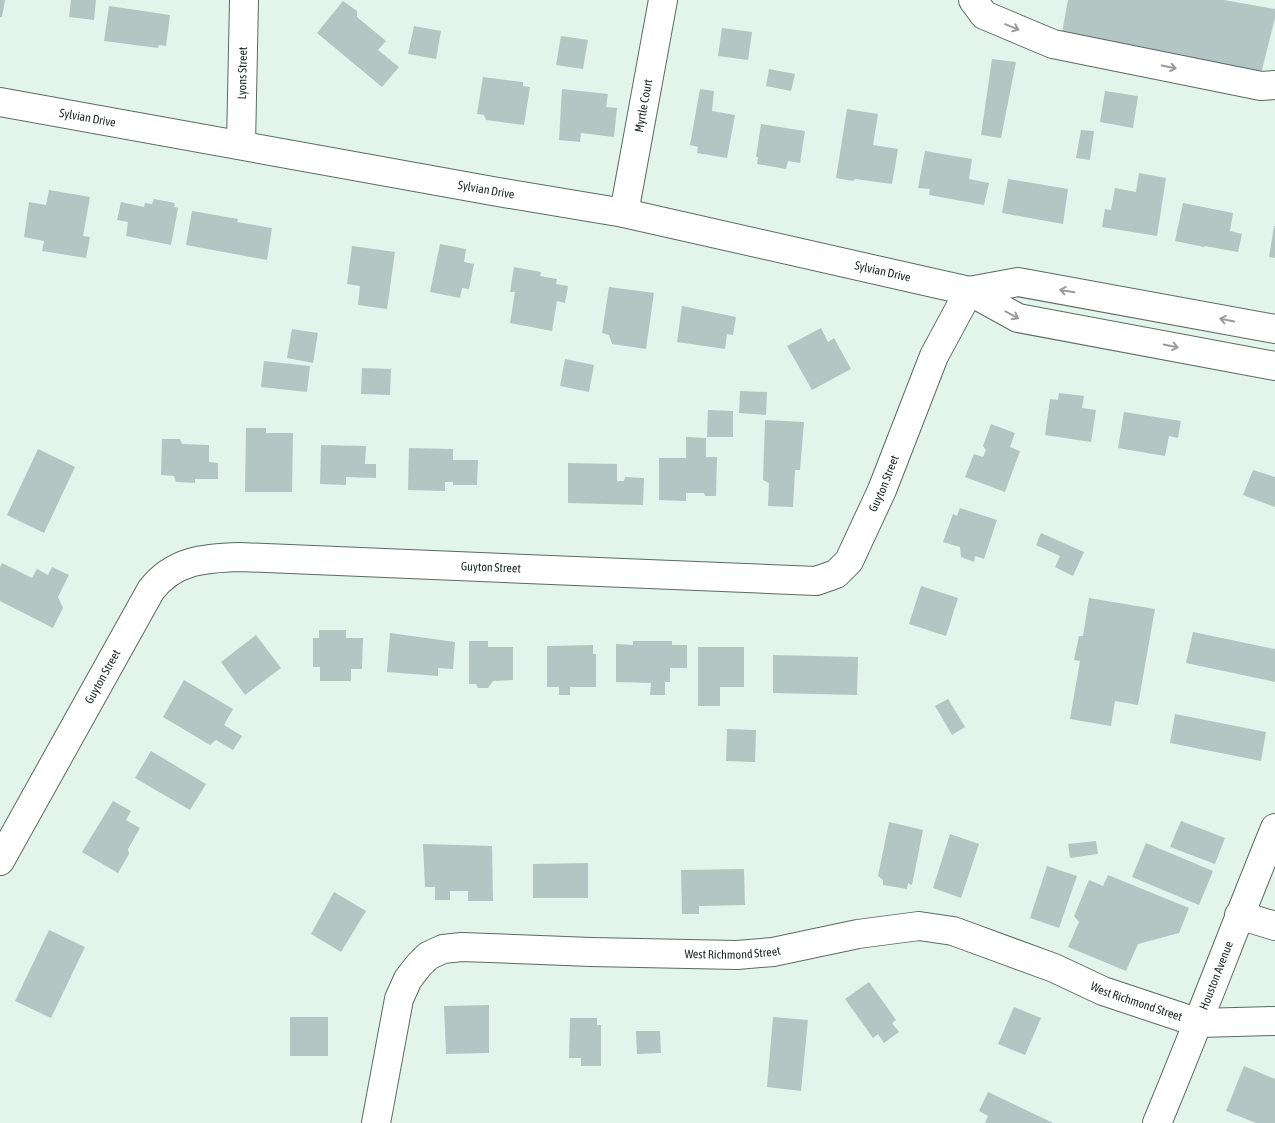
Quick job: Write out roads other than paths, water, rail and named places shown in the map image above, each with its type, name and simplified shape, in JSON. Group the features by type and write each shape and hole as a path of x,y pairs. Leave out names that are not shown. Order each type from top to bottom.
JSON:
{"street":[{"name":"Lyons Street","path":"241,145 244,0"},
{"name":"Myrtle Court","path":"624,213 663,0"},
{"path":"973,0 984,16 1053,44 1260,86 1275,85"},
{"name":"Sylvian Drive","path":"0,102 624,213 969,291 1018,318 1275,366"},
{"name":"Sylvian Drive","path":"969,291 1018,282 1275,329"},
{"name":"Guyton Street","path":"0,861 151,590 157,582 171,572 197,559 240,556 816,581 836,574 849,561 882,490 934,356 969,291"},
{"name":"Houston Avenue","path":"1157,1123 1199,1023 1239,915 1275,828"},
{"path":"1239,915 1274,924"},
{"name":"West Richmond Street","path":"376,1123 399,999 408,979 419,965 428,956 443,949 462,947 737,955 773,952 858,934 919,926 934,927 1054,968 1103,991 1199,1023 1275,1021"}]}
